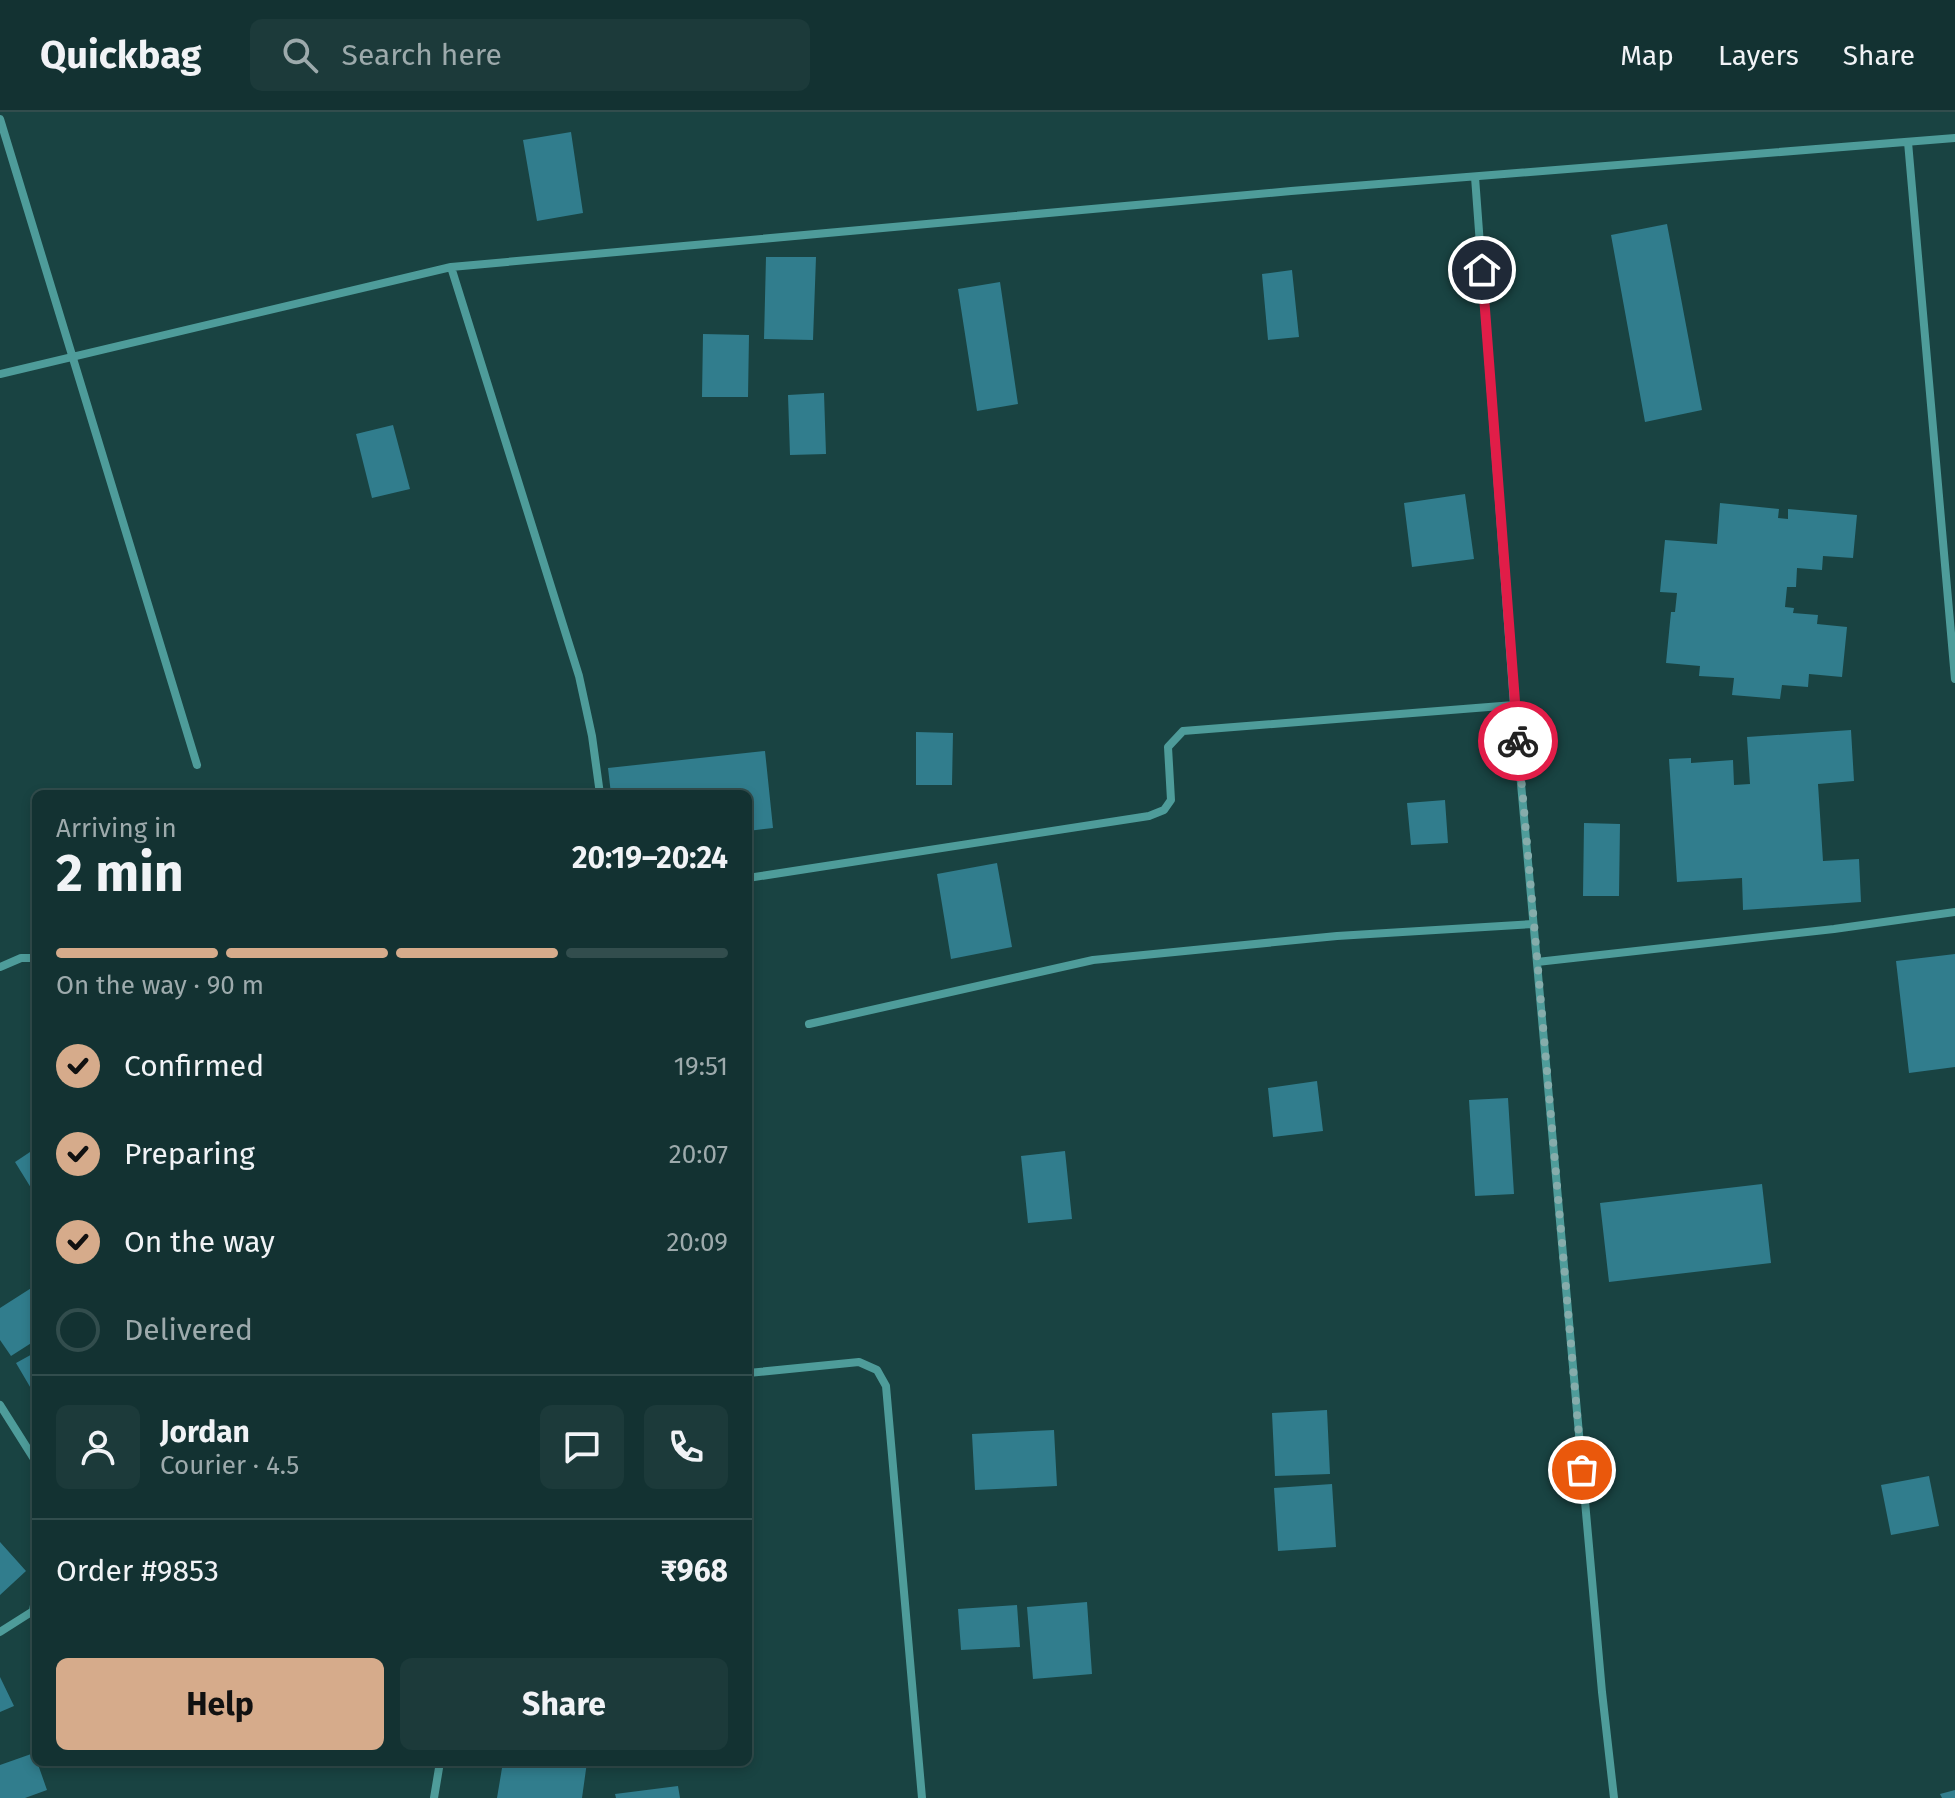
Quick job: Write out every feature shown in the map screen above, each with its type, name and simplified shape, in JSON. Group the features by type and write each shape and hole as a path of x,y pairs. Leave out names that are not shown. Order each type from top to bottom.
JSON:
{"street":[{"path":"0,119 197,765"},
{"path":"0,374 451,267 1085,209 1955,138"},
{"path":"1908,142 1955,679"},
{"path":"1475,177 1514,705 1614,1798"},
{"path":"451,267 579,676 599,790"},
{"path":"752,877 1149,816 1164,810 1171,800 1168,747 1183,731 1514,705"},
{"path":"1537,962 1834,929 1955,912"},
{"path":"809,1024 1093,960 1337,936 1533,924"},
{"path":"0,967 21,958 32,958"},
{"path":"752,1373 859,1362 877,1370 886,1386 922,1798"},
{"path":"0,1405 32,1456"},
{"path":"0,1632 32,1613"},
{"path":"434,1798 439,1766"}],"building":[{"path":"571,132 583,213 537,221 523,140"},
{"path":"1667,224 1702,410 1645,422 1611,235"},
{"path":"766,257 816,257 813,340 764,339"},
{"path":"1292,270 1299,337 1268,340 1262,274"},
{"path":"1000,282 1018,404 977,411 958,289"},
{"path":"703,334 749,335 748,397 702,397"},
{"path":"824,393 826,454 790,455 788,395"},
{"path":"393,425 410,489 372,498 356,434"},
{"path":"1465,494 1474,559 1412,567 1404,503"},
{"path":"1720,503 1779,509 1778,518 1788,519 1788,509 1857,515 1853,558 1823,556 1822,570 1797,568 1796,587 1787,587 1785,607 1794,608 1793,613 1818,615 1817,624 1847,627 1842,677 1809,674 1808,687 1782,685 1780,699 1732,695 1734,678 1699,676 1700,666 1666,663 1671,612 1675,612 1677,593 1660,592 1665,540 1717,544"},
{"path":"1851,730 1854,781 1818,784 1823,861 1859,859 1861,902 1743,910 1742,878 1677,882 1669,759 1691,758 1691,763 1733,760 1734,785 1750,784 1747,737"},
{"path":"916,732 953,733 952,785 916,785"},
{"path":"765,751 773,828 752,831 752,790 611,790 608,768"},
{"path":"1445,800 1448,843 1411,845 1407,803"},
{"path":"1584,823 1620,824 1619,896 1583,896"},
{"path":"997,863 1012,947 951,959 937,874"},
{"path":"1955,954 1955,1067 1909,1073 1896,961"},
{"path":"1317,1081 1323,1131 1273,1137 1268,1088"},
{"path":"1508,1098 1514,1194 1475,1196 1469,1100"},
{"path":"32,1151 32,1190 15,1162"},
{"path":"1065,1151 1072,1219 1028,1223 1021,1156"},
{"path":"1762,1184 1771,1263 1609,1282 1600,1203"},
{"path":"32,1288 32,1343 11,1356 0,1340 0,1308"},
{"path":"32,1354 32,1390 16,1363"},
{"path":"1327,1410 1330,1474 1275,1476 1272,1413"},
{"path":"1054,1430 1057,1486 975,1490 972,1434"},
{"path":"1929,1476 1939,1526 1891,1535 1881,1485"},
{"path":"1332,1484 1336,1547 1278,1551 1274,1488"},
{"path":"0,1542 26,1571 0,1595"},
{"path":"1087,1602 1092,1674 1033,1679 1027,1607"},
{"path":"1017,1605 1020,1647 961,1650 958,1609"},
{"path":"0,1677 14,1706 0,1712"},
{"path":"32,1754 32,1766 39,1766 47,1790 25,1798 0,1798 0,1765"},
{"path":"502,1766 586,1766 582,1798 497,1798"},
{"path":"678,1786 680,1798 616,1798 615,1794"},
{"path":"1955,1790 1955,1798 1942,1798 1940,1794"}],"way so far":[{"path":"1518,741 1582,1470"}],"route":[{"path":"1482,270 1518,741"}]}
